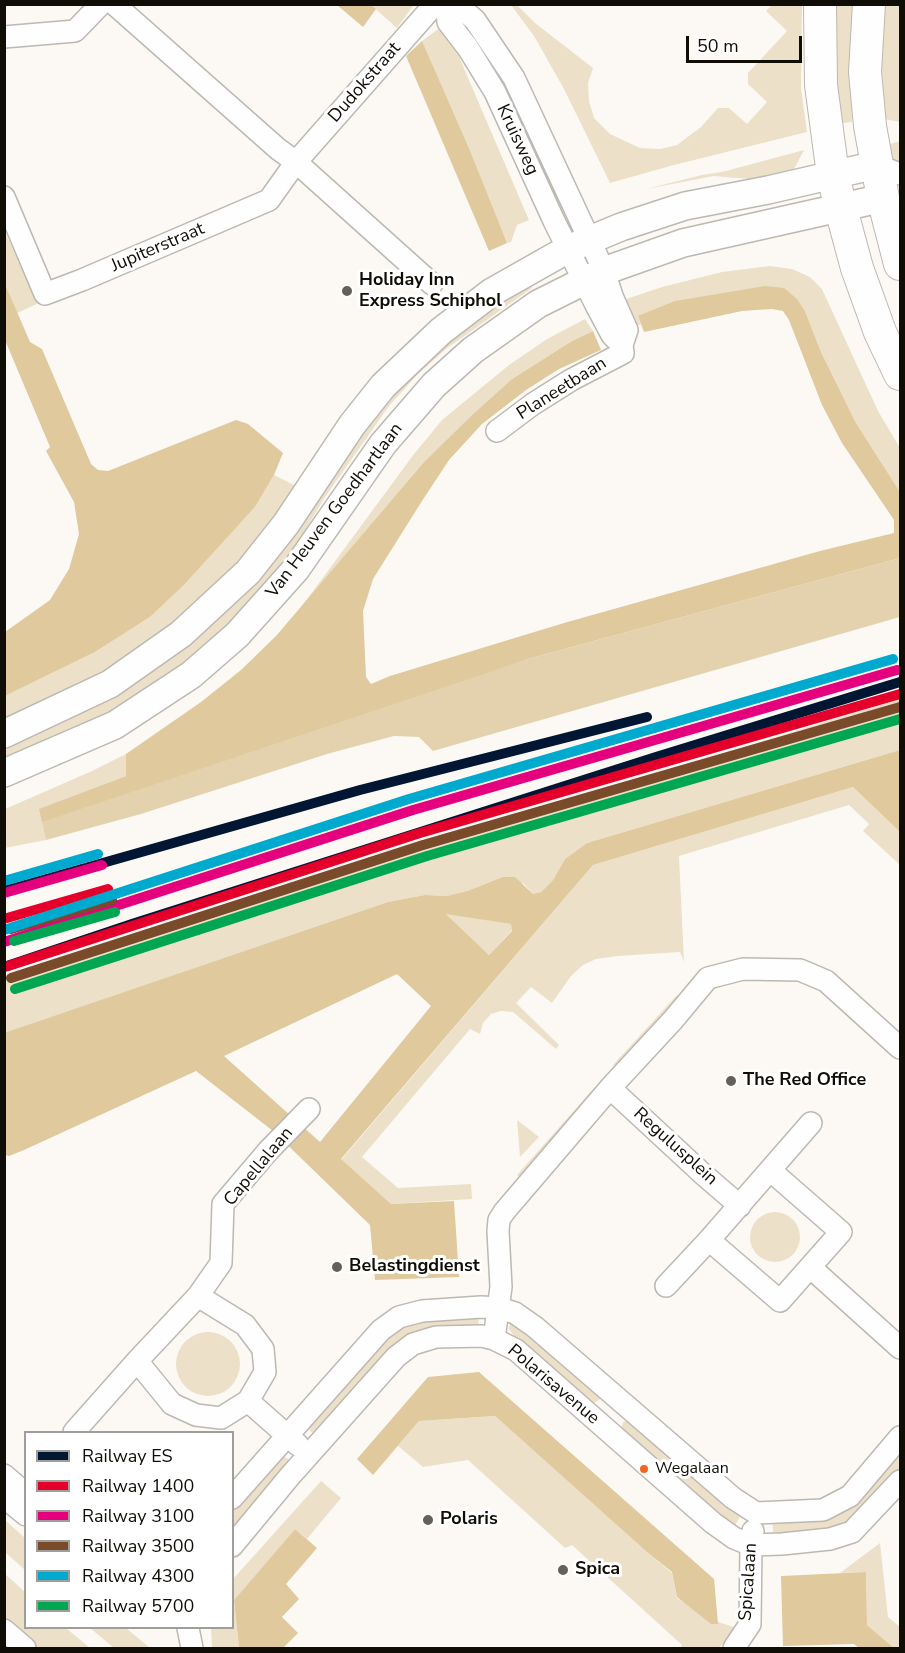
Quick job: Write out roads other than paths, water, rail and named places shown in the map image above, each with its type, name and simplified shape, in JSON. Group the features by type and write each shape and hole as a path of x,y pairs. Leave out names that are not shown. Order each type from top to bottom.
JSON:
{"highway":[{"path":"820,4 821,85 833,175 861,278 880,332 900,374"},
{"path":"869,4 865,72 890,183 900,264"}],"main road":[{"name":"Van Heuven Goedhartlaan","path":"4,734 110,684 181,634 248,572 286,524 352,424 383,387 441,332 492,292 578,244 685,206 833,175 890,183"},
{"name":"Van Heuven Goedhartlaan","path":"4,773 116,725 198,668 237,635 279,589 383,444 434,385 473,350 529,311 594,275 683,243 841,209 890,183"}],"street":[{"path":"4,37 75,31 101,4"},
{"path":"114,4 432,284"},
{"name":"Dudokstraat","path":"269,200 296,162 435,4"},
{"name":"Kruisweg","path":"446,4 448,22 468,48 495,92 594,275"},
{"name":"Kruisweg","path":"456,4 475,20 514,78 578,244"},
{"name":"Jupiterstraat","path":"4,197 45,294 93,276 269,200"},
{"name":"Planeetbaan","path":"496,431 532,404 622,353 622,345 612,334 594,275"},
{"path":"494,1338 501,1287 499,1220 610,1088 673,1020 708,978 743,969 800,970 826,981 900,1048"},
{"name":"Regulusplein","path":"610,1088 704,1176 740,1206"},
{"name":"Capellalaan","path":"75,1431 198,1296 221,1263 223,1204 268,1150 309,1109"},
{"path":"666,1286 710,1240 812,1123"},
{"path":"710,1240 780,1301 841,1232 770,1170"},
{"path":"810,1267 900,1348"},
{"path":"137,1361 172,1404 196,1415 221,1418 248,1401 265,1372 263,1349 245,1325 198,1296"},
{"name":"Polarisavenue","path":"234,1496 381,1330 399,1317 422,1311 499,1308 514,1313 535,1327 733,1498 756,1513"},
{"name":"Polarisavenue","path":"234,1544 396,1357 412,1344 436,1338 482,1336 494,1338 516,1350 713,1523 734,1538 751,1545"},
{"path":"248,1401 309,1455"},
{"path":"602,1425 623,1403"},
{"path":"756,1513 824,1510 850,1496 900,1437"},
{"path":"4,1475 20,1499"},
{"path":"751,1545 830,1539 852,1532 900,1481"},
{"name":"Spicalaan","path":"734,1648 750,1624 751,1545 756,1513"},
{"path":"188,1629 192,1648"},
{"path":"4,1630 26,1648"}],"rail line":[{"name":"4300","path":"4,930 409,799 893,659"},
{"name":"3100","path":"4,942 413,810 897,670"},
{"name":"ES","path":"4,967 656,757 900,682"},
{"name":"1400","path":"8,966 420,833 900,694"},
{"name":"3500","path":"11,978 423,845 900,707"},
{"name":"ES","path":"4,891 360,790 647,717"},
{"name":"5700","path":"15,989 427,856 900,719"},
{"name":"4300","path":"4,881 98,854"},
{"name":"3100","path":"4,893 102,865"},
{"name":"1400","path":"7,918 108,889"},
{"name":"3500","path":"11,929 112,900"},
{"name":"5700","path":"14,941 115,912"}],"place":[{"name":"Holiday Inn Express Schiphol","path":"347,291"},
{"name":"The Red Office","path":"731,1081"},
{"name":"Belastingdienst","path":"337,1267"},
{"name":"Wegalaan","path":"644,1469"},
{"name":"Polaris","path":"428,1520"},
{"name":"Spica","path":"563,1570"}]}
